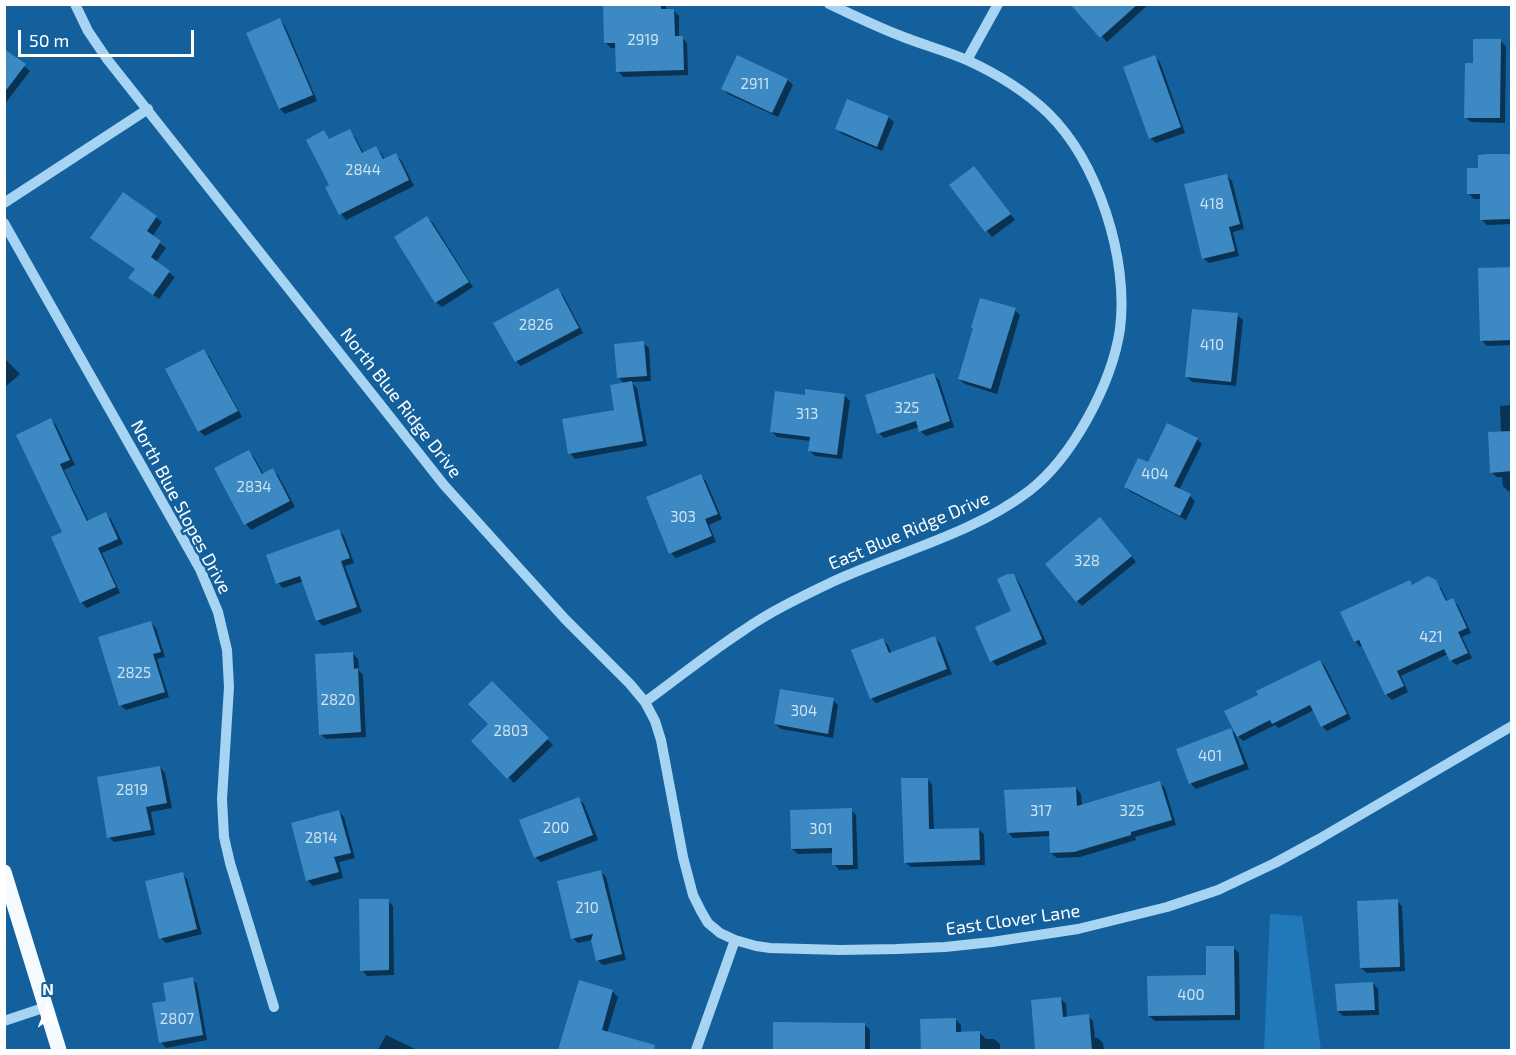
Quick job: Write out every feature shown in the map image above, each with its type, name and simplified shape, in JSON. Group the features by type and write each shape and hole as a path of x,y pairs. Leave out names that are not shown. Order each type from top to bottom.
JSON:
{"main road":[{"path":"4,872 59,1050"}],"street":[{"name":"North Blue Ridge Drive","path":"75,4 88,31 107,59 444,485 557,610 645,702"},
{"name":"East Blue Ridge Drive","path":"645,702 746,628 789,604 833,582 964,529 1030,490 1051,470 1086,421 1112,364 1120,329 1120,268 1101,200 1087,168 1070,140 1048,113 1021,91 995,75 967,60 899,36 830,4"},
{"path":"967,60 998,4"},
{"path":"4,203 148,109"},
{"name":"North Blue Slopes Drive","path":"4,223 200,569 218,612 226,650 229,687 222,799 224,837 274,1007"},
{"name":"East Clover Lane","path":"645,702 655,721 661,740 683,857 693,895 701,912 708,923 720,933 735,940 756,946 794,949 897,949 992,942 1078,929 1136,915 1218,890 1319,839 1512,726"},
{"path":"696,1050 735,940"},
{"path":"4,1021 46,1007"}],"shaded area":[{"path":"1270,914 1302,916 1321,1050 1264,1050"}],"building":[{"path":"603,4 661,4 661,9 674,9 675,36 683,36 684,70 616,72 615,43 604,43"},
{"path":"1070,4 1138,4 1100,38"},
{"path":"280,18 313,95 279,109 246,33"},
{"path":"1473,39 1501,39 1500,118 1464,118 1465,63 1473,63"},
{"path":"4,49 26,64 4,93"},
{"path":"737,55 788,79 772,113 721,89"},
{"path":"1155,55 1181,127 1149,139 1123,67"},
{"path":"847,99 889,116 877,147 835,129"},
{"path":"350,129 362,153 376,146 383,159 396,153 409,180 339,215 325,187 329,185 306,140 324,130 329,139"},
{"path":"1510,154 1512,219 1480,220 1480,194 1467,194 1467,168 1478,168 1478,155"},
{"path":"974,166 1011,214 985,232 949,185"},
{"path":"1227,174 1240,224 1229,227 1235,251 1202,259 1184,184"},
{"path":"123,192 157,216 147,231 161,241 151,257 170,271 153,295 128,278 135,269 90,238"},
{"path":"427,216 469,282 435,303 394,237"},
{"path":"1512,267 1512,340 1480,341 1478,268"},
{"path":"558,288 579,328 515,362 493,323"},
{"path":"980,298 1016,308 991,389 958,379"},
{"path":"1192,309 1238,313 1231,382 1185,377"},
{"path":"644,341 647,376 617,378 614,344"},
{"path":"204,349 238,411 198,432 165,369"},
{"path":"934,373 950,421 919,432 916,421 877,434 865,395"},
{"path":"632,381 643,441 568,454 562,419 614,410 610,385"},
{"path":"805,389 845,394 837,455 808,451 810,437 770,432 775,391 805,395"},
{"path":"51,418 70,460 60,464 87,521 106,512 118,539 98,548 116,587 80,603 51,537 62,532 16,435"},
{"path":"1167,423 1198,438 1174,486 1191,494 1180,516 1124,487 1138,458 1148,462"},
{"path":"1512,431 1512,471 1490,473 1488,432"},
{"path":"249,450 262,474 273,468 290,501 244,525 214,468"},
{"path":"701,474 718,514 705,519 712,536 669,554 646,497"},
{"path":"1100,517 1132,556 1076,602 1045,564"},
{"path":"339,529 350,558 341,561 357,607 316,621 300,576 276,584 266,555"},
{"path":"1007,574 1014,574 1042,639 990,662 975,627 1011,611 997,579"},
{"path":"1428,576 1436,580 1446,601 1453,598 1467,628 1458,632 1468,653 1450,661 1444,649 1397,671 1404,686 1385,695 1359,640 1354,642 1340,612 1410,580 1412,585"},
{"path":"151,621 161,652 153,654 165,692 119,706 98,637"},
{"path":"935,636 947,669 870,699 851,650 883,638 889,653"},
{"path":"353,652 354,669 358,668 361,732 319,735 315,654"},
{"path":"1320,660 1347,714 1321,727 1310,705 1272,724 1270,720 1237,737 1224,711 1258,695 1256,691"},
{"path":"492,681 549,738 507,779 471,741 488,724 468,704"},
{"path":"780,689 834,698 828,734 774,724"},
{"path":"1231,728 1244,764 1189,784 1176,749"},
{"path":"160,766 167,803 146,807 151,830 107,838 97,777"},
{"path":"901,778 928,778 929,829 979,828 980,860 904,863"},
{"path":"1160,781 1172,820 1131,832 1131,835 1074,852 1050,853 1049,831 1007,833 1004,790 1076,787 1077,806"},
{"path":"579,797 593,835 534,858 519,820"},
{"path":"852,808 853,865 832,865 832,848 791,849 790,810"},
{"path":"339,810 351,853 334,857 339,872 306,881 291,823"},
{"path":"601,870 622,954 596,961 591,940 593,934 571,939 557,881"},
{"path":"183,872 197,929 159,939 145,881"},
{"path":"359,899 389,899 389,970 360,971"},
{"path":"1398,899 1400,967 1360,968 1357,901"},
{"path":"1206,946 1234,946 1235,1015 1148,1016 1147,976 1206,975"},
{"path":"193,977 203,1035 159,1043 152,1003 166,1001 163,983"},
{"path":"579,980 613,990 602,1030 655,1045 654,1050 558,1050"},
{"path":"1373,982 1375,1010 1337,1011 1335,984"},
{"path":"1061,997 1063,1017 1089,1014 1092,1050 1035,1049 1031,1000"},
{"path":"956,1018 956,1032 980,1031 980,1050 921,1050 920,1019"},
{"path":"773,1022 865,1023 865,1050 773,1050"}]}
